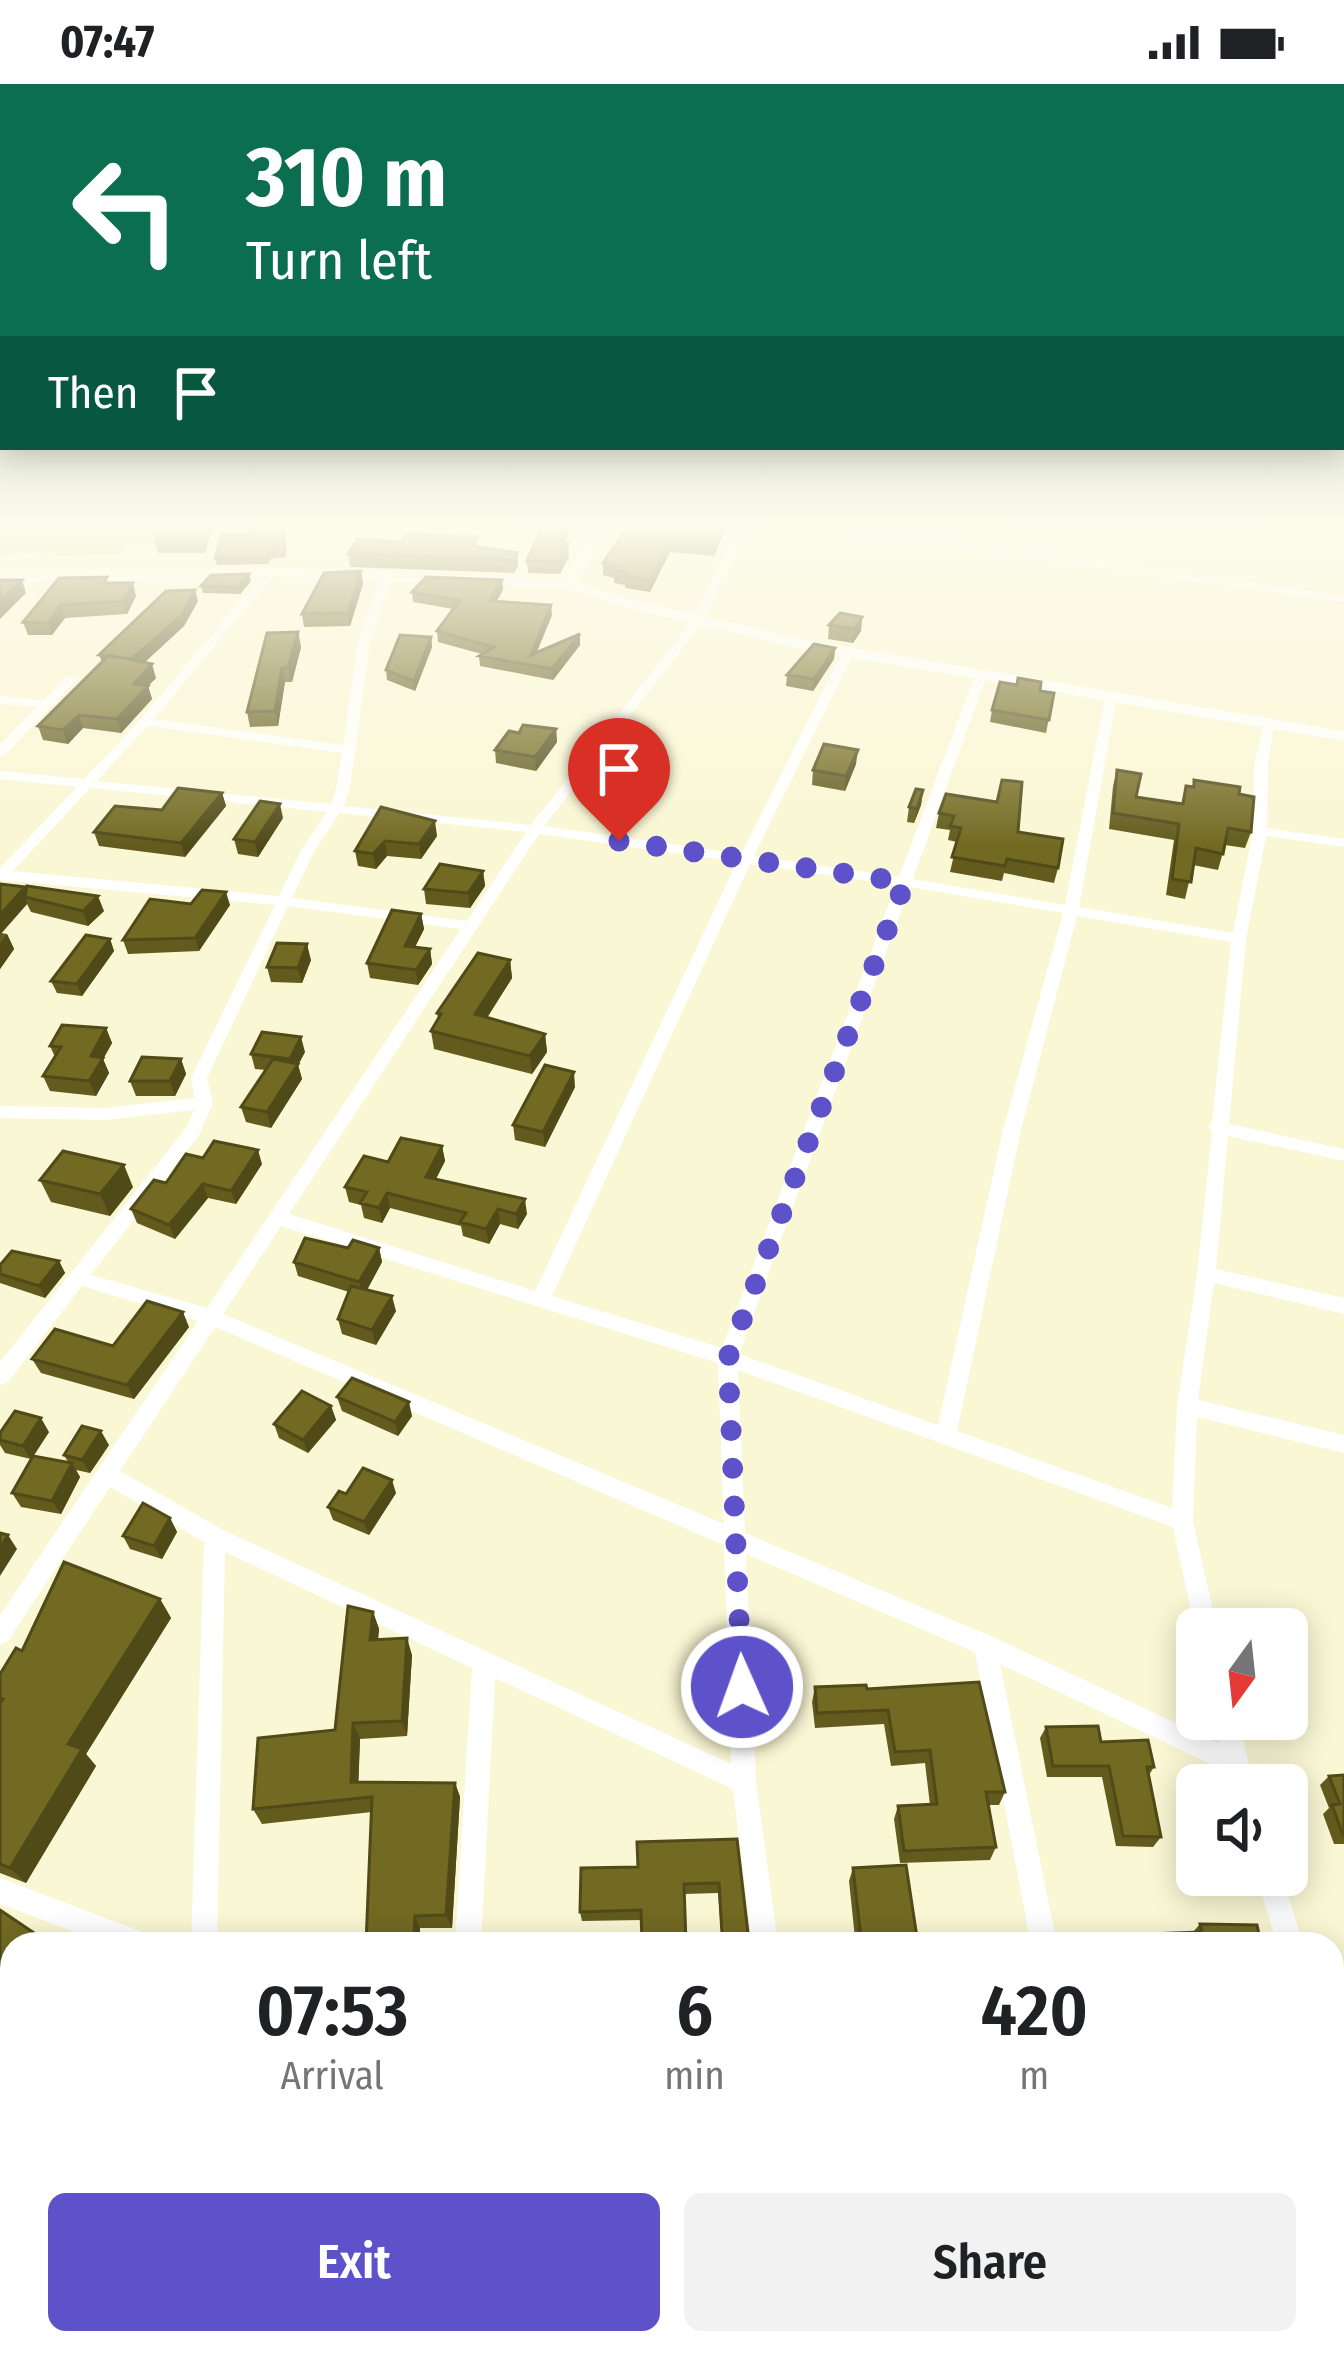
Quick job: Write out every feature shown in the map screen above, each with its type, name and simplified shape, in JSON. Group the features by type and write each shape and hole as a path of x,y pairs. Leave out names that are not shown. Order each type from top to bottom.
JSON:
{"street":[{"path":"1,875 146,722 218,635"},
{"path":"0,1377 193,1132 205,1103 199,1078 250,980 283,901 335,808 366,635"},
{"path":"0,1634 535,829 687,635"},
{"path":"763,635 1344,736"},
{"path":"540,1300 746,858 848,653"},
{"path":"763,1932 744,1782 728,1358 981,675"},
{"path":"0,752 71,679"},
{"path":"945,1438 1012,1130 1071,911 1111,698"},
{"path":"0,700 46,704"},
{"path":"146,722 349,750"},
{"path":"1201,1608 1182,1521 1187,1406 1206,1274 1239,938 1261,831 1261,765 1268,724"},
{"path":"0,775 535,829 905,882 1239,938"},
{"path":"1261,831 1344,843"},
{"path":"1,875 283,901 471,926"},
{"path":"0,1112 105,1114 205,1103"},
{"path":"1217,1127 1344,1155"},
{"path":"280,1218 728,1358 1182,1521"},
{"path":"1206,1274 1344,1306"},
{"path":"81,1279 211,1317 737,1544 985,1645 1219,1764"},
{"path":"1187,1406 1344,1444"},
{"path":"108,1474 215,1537 744,1782"},
{"path":"204,1932 215,1537"},
{"path":"985,1645 1042,1932"},
{"path":"469,1932 484,1664"},
{"path":"0,1891 109,1932"},
{"path":"1275,1896 1286,1932"}],"building":[{"path":"120,635 159,635 132,659 99,655"},
{"path":"267,635 297,635 288,668 282,668 275,711 247,712"},
{"path":"400,635 431,637 414,681 386,670"},
{"path":"451,635 539,635 531,655 579,635 552,669 479,656 494,647"},
{"path":"814,644 835,648 814,679 787,675"},
{"path":"109,655 152,664 134,684 148,686 117,719 79,715 63,730 38,726"},
{"path":"1018,678 1041,682 1040,691 1054,693 1049,720 992,710 1000,682 1017,685"},
{"path":"523,725 556,729 535,757 495,750 509,731 519,733"},
{"path":"824,744 858,750 846,776 813,770"},
{"path":"1117,770 1141,774 1136,797 1183,804 1186,786 1194,787 1194,780 1240,787 1239,794 1254,797 1251,832 1228,828 1223,854 1196,848 1191,882 1172,879 1179,824 1113,813"},
{"path":"1002,780 1022,782 1018,832 1063,839 1058,868 1007,859 1005,866 952,857 961,828 950,826 954,816 939,813 946,794 997,802"},
{"path":"178,788 222,793 181,843 94,832 115,806 162,810"},
{"path":"916,789 923,790 917,809 909,807"},
{"path":"260,801 280,804 255,842 234,839"},
{"path":"381,807 435,821 419,844 385,841 373,854 355,851"},
{"path":"440,864 483,871 468,893 424,889"},
{"path":"0,884 25,887 0,915"},
{"path":"27,886 98,896 83,911 25,897"},
{"path":"202,890 226,892 195,938 123,940 150,899 191,904"},
{"path":"392,910 421,914 405,946 430,949 416,970 367,963"},
{"path":"86,935 110,939 77,984 51,981"},
{"path":"277,943 307,944 298,968 267,967"},
{"path":"478,953 510,960 475,1014 545,1034 530,1056 431,1031 441,1014 437,1013"},
{"path":"62,1025 106,1028 91,1056 103,1058 89,1081 43,1076 61,1047 50,1046"},
{"path":"262,1032 301,1037 290,1059 251,1054"},
{"path":"142,1057 181,1059 170,1081 130,1081"},
{"path":"273,1059 298,1064 267,1112 241,1107"},
{"path":"545,1065 574,1072 543,1132 513,1125"},
{"path":"401,1138 442,1146 426,1177 525,1199 516,1214 498,1209 486,1229 460,1222 466,1213 387,1193 379,1208 360,1203 367,1192 345,1187 364,1156 388,1162"},
{"path":"214,1141 258,1150 231,1191 203,1184 169,1225 131,1209 154,1180 166,1183 186,1154 203,1158"},
{"path":"63,1151 124,1165 100,1194 40,1180"},
{"path":"305,1238 348,1248 353,1240 379,1248 359,1282 294,1262"},
{"path":"12,1251 59,1261 39,1286 0,1274 0,1265"},
{"path":"351,1286 392,1296 372,1330 338,1319"},
{"path":"147,1301 183,1312 127,1385 32,1359 55,1329 113,1346"},
{"path":"352,1378 409,1402 395,1422 337,1397"},
{"path":"302,1391 331,1406 303,1440 274,1424"},
{"path":"15,1411 41,1418 23,1446 0,1440"},
{"path":"82,1426 101,1431 82,1460 64,1455"},
{"path":"33,1456 72,1463 52,1501 12,1493"},
{"path":"363,1468 392,1480 364,1522 328,1507 339,1491 346,1494"},
{"path":"143,1503 170,1518 154,1546 123,1536"},
{"path":"64,1562 160,1599 68,1744 82,1749 10,1868 0,1864 0,1674 16,1648 22,1651"},
{"path":"348,1606 373,1612 370,1640 407,1638 402,1721 353,1723 351,1782 455,1783 446,1915 415,1916 414,1932 366,1932 372,1797 253,1809 258,1738 335,1730"},
{"path":"979,1682 1005,1792 986,1792 996,1847 904,1851 898,1806 937,1804 930,1750 895,1752 888,1710 817,1713 815,1687"},
{"path":"1098,1726 1101,1742 1148,1740 1154,1767 1147,1767 1161,1837 1123,1836 1109,1766 1053,1766 1046,1727"},
{"path":"1344,1775 1343,1835 1332,1805 1340,1804 1329,1776"},
{"path":"737,1839 748,1932 722,1932 719,1883 684,1884 686,1932 642,1932 641,1910 580,1912 581,1868 638,1867 637,1842"},
{"path":"906,1865 916,1932 860,1932 853,1868"},
{"path":"0,1910 33,1932 0,1932"},
{"path":"1200,1924 1257,1925 1258,1932 1202,1932"}],"route":[{"path":"619,841 905,882 728,1358 742,1687"}]}
